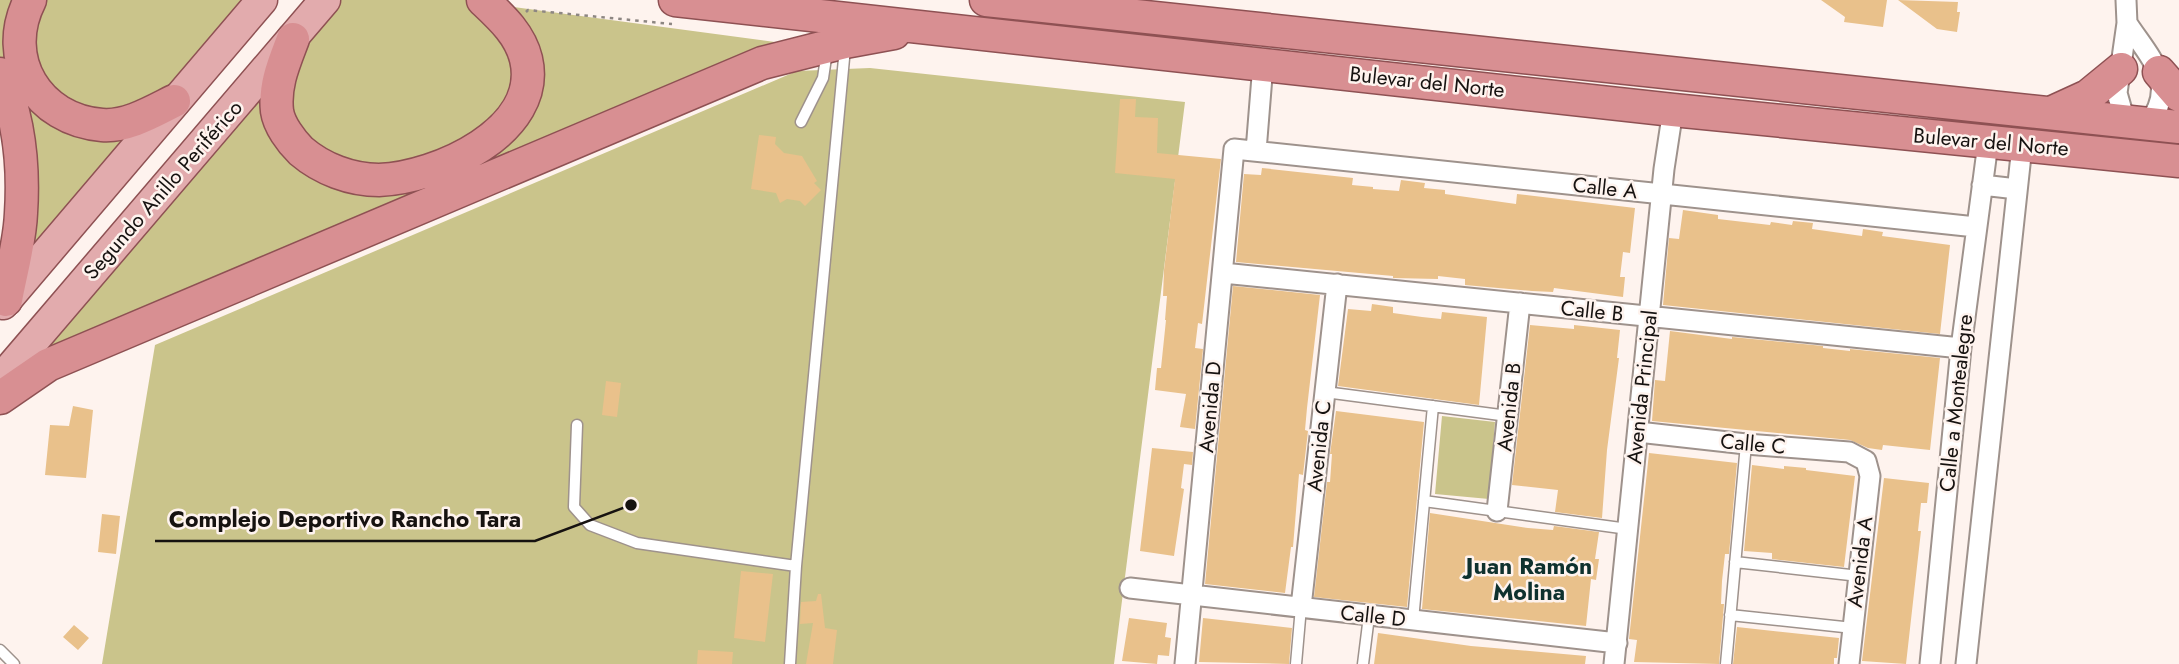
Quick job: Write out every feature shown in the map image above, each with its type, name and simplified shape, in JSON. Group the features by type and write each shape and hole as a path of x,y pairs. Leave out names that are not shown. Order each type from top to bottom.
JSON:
{"highway":[{"path":"30,0 23,12 18,43 26,80 45,103 76,121 105,125 142,117 174,101"},
{"path":"293,39 277,82 277,113 291,141 314,161 344,175 378,180 420,174 469,153 502,130 520,109 528,82 526,58 510,25 483,0"},
{"name":"Bulevar del Norte","path":"986,0 2053,112 2136,128 2179,127"},
{"name":"Bulevar del Norte","path":"676,12 930,27 1673,110 2179,161"},
{"path":"0,398 53,363 762,63 836,44 930,27"},
{"path":"2053,112 2088,96 2121,69"},
{"path":"0,74 11,99 21,156 21,215 3,303"},
{"path":"2066,149 2071,144 2113,145 2136,128 2147,146 2179,153"}],"main road":[{"path":"3,303 260,2"},
{"name":"Segundo Anillo Periférico","path":"0,380 320,6"}],"street":[{"path":"2126,0 2127,23 2117,93 2136,128 2155,115 2169,83"},
{"path":"2127,23 2169,83"},
{"path":"1256,151 1263,64"},
{"path":"2121,69 2140,64 2169,83"},
{"name":"Avenida Principal","path":"1614,664 1673,110"},
{"name":"Calle a Montealegre","path":"1930,664 1961,348 1988,143"},
{"path":"1966,664 2022,146"},
{"name":"Calle A","path":"1234,149 1976,226"},
{"name":"Avenida D","path":"1185,664 1234,149"},
{"path":"1982,184 2017,189"},
{"name":"Calle B","path":"1223,273 1961,348"},
{"name":"Avenida C","path":"1301,607 1337,284"},
{"name":"Avenida B","path":"1497,511 1520,303"},
{"name":"Calle C","path":"1638,432 1849,452 1866,461"},
{"name":"Avenida A","path":"1849,664 1870,476 1866,461"},
{"name":"Calle D","path":"1130,588 1616,643"}],"lane":[{"path":"802,122 836,44"},
{"path":"790,664 836,44"},
{"path":"1325,392 1508,416"},
{"path":"1413,620 1433,406"},
{"path":"577,425 574,507 590,525 637,543 796,566"},
{"path":"1726,664 1746,444"},
{"path":"1424,501 1628,529"},
{"path":"1735,562 1859,576"},
{"path":"1296,664 1301,607"},
{"path":"1730,615 1853,628"},
{"path":"1363,664 1369,616"},
{"path":"0,650 14,664"}],"path":[{"path":"510,25 528,10 676,12"}],"shaded area":[{"path":"0,0 22,0 26,92 139,126 17,268 20,103 0,57"},
{"path":"39,0 246,0 161,98 138,112 78,115 32,77"},
{"path":"337,0 483,0 519,60 513,104 464,147 377,172 318,155 286,112 296,48"},
{"path":"499,5 797,45 5,382 272,72 283,143 422,181 535,86"},
{"path":"870,68 1185,102 1114,664 102,664 155,345 797,71"},
{"path":"1442,416 1495,422 1489,499 1435,494"}],"building":[{"path":"1821,0 1887,0 1883,27 1844,22 1845,17"},
{"path":"1898,0 1958,2 1957,12 1960,12 1957,32 1937,29"},
{"path":"1120,99 1136,99 1135,117 1158,118 1157,153 1221,159 1202,324 1198,323 1195,348 1203,349 1195,429 1180,427 1186,394 1155,390 1157,368 1161,368 1166,320 1164,270 1175,179 1115,173"},
{"path":"759,135 776,137 775,144 784,153 802,156 817,181 814,183 821,190 805,206 800,201 787,199 780,203 776,193 751,189"},
{"path":"1262,168 1353,178 1352,185 1373,189 1399,191 1401,180 1425,183 1424,188 1445,190 1445,194 1516,204 1517,194 1635,208 1630,253 1623,252 1620,277 1625,277 1623,297 1554,288 1553,292 1465,285 1465,279 1438,276 1438,279 1393,278 1236,262 1244,174 1261,175"},
{"path":"1683,210 1718,215 1718,219 1770,225 1771,222 1792,225 1793,221 1813,223 1812,229 1862,236 1863,229 1883,232 1882,236 1950,245 1940,334 1663,305 1669,238 1679,239"},
{"path":"1233,286 1320,295 1307,408 1305,430 1308,431 1303,475 1299,474 1293,547 1285,593 1205,584"},
{"path":"1372,304 1393,307 1393,313 1422,317 1441,319 1442,312 1487,317 1479,405 1338,386 1348,309 1371,311"},
{"path":"1530,325 1574,329 1574,325 1620,330 1602,518 1555,512 1558,490 1512,485"},
{"path":"1670,331 1940,358 1930,450 1883,445 1882,450 1868,448 1850,440 1652,421 1655,380 1665,381"},
{"path":"606,381 621,383 617,417 602,415"},
{"path":"73,406 93,410 86,478 45,475 50,425 69,426"},
{"path":"1336,411 1424,422 1407,607 1314,597 1327,482 1330,482 1330,454"},
{"path":"1152,448 1193,452 1192,465 1184,464 1181,488 1184,489 1174,556 1140,551"},
{"path":"1649,453 1737,463 1729,554 1725,554 1722,581 1721,604 1724,604 1719,664 1634,662 1637,640 1629,639"},
{"path":"1752,465 1784,469 1784,466 1806,468 1855,476 1844,567 1772,559 1772,553 1744,551"},
{"path":"1884,478 1929,483 1927,503 1921,503 1918,531 1921,531 1906,664 1862,661"},
{"path":"1430,513 1528,528 1553,530 1554,526 1599,532 1595,559 1599,559 1596,580 1591,579 1586,626 1422,609"},
{"path":"102,514 120,516 116,554 98,552"},
{"path":"741,571 773,574 765,642 734,638"},
{"path":"818,594 821,594 825,628 837,630 833,664 806,664 813,623 800,624 801,602 816,601"},
{"path":"1129,618 1167,623 1165,637 1171,638 1169,656 1158,655 1157,664 1122,661"},
{"path":"1203,618 1292,628 1289,664 1199,662"},
{"path":"74,625 89,638 78,650 63,637"},
{"path":"1737,627 1839,638 1837,658 1834,658 1834,664 1733,664"},
{"path":"1378,633 1471,646 1586,656 1585,664 1374,664"},
{"path":"698,650 733,652 732,664 697,664"}],"place":[{"name":"Complejo Deportivo Rancho Tara","path":"631,505"}],"district":[{"name":"Juan Ramón Molina","path":"1529,579"}]}
